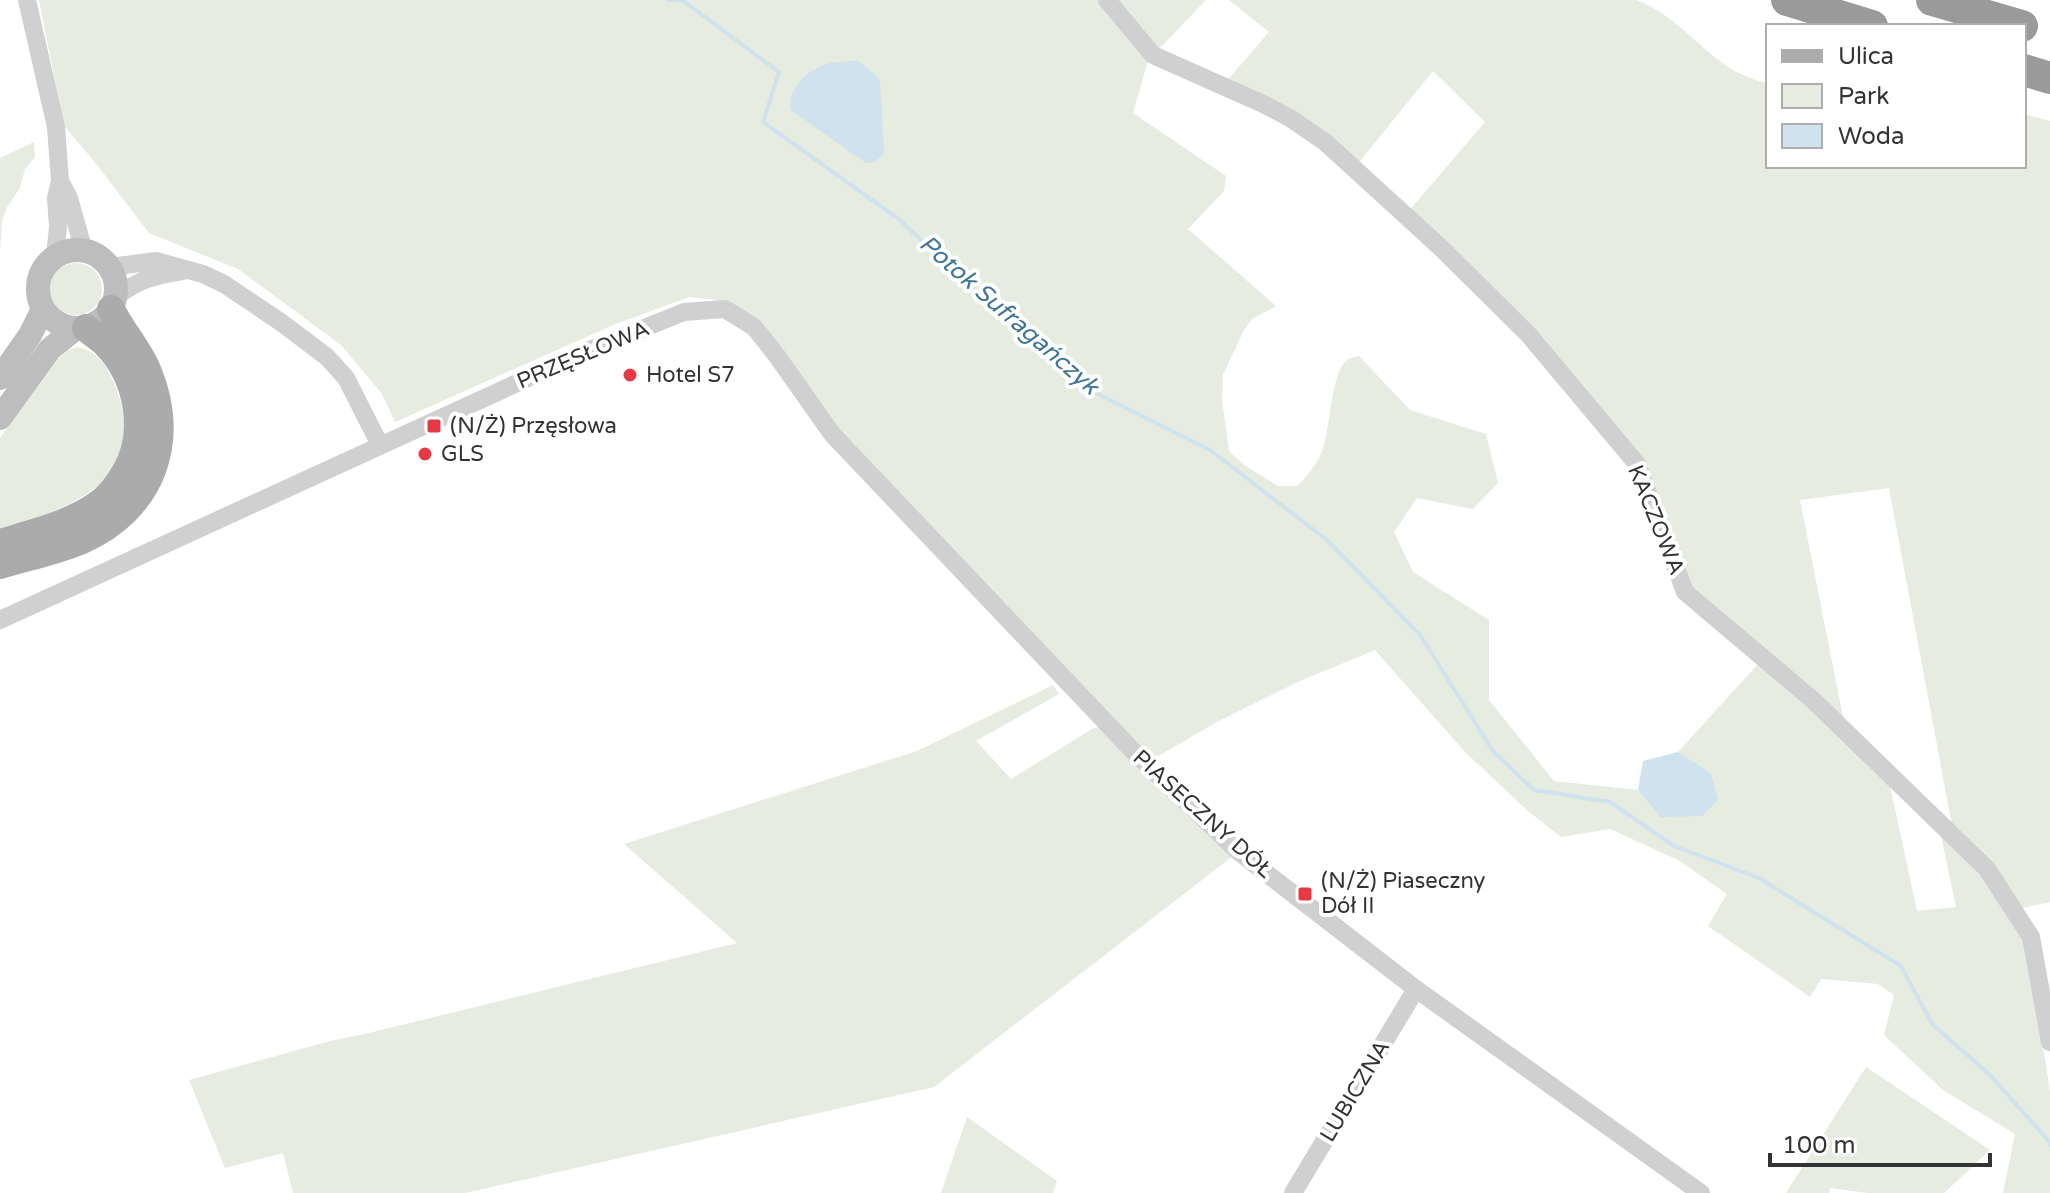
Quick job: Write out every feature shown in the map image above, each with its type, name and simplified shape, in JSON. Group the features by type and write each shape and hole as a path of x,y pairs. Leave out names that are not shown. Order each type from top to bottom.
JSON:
{"highway":[{"path":"1787,0 1865,24"},
{"path":"1932,0 2016,24"},
{"path":"2026,27 2050,34"},
{"path":"2026,71 2050,78"}],"main road":[{"path":"0,565 80,541 107,527 133,504 152,471 160,413 139,354 118,324 114,303"},
{"path":"0,543 59,525 96,506 119,483 134,454 139,427 134,393 107,345 80,328"}],"street":[{"path":"27,0 56,127 60,181 56,198 58,227 55,257"},
{"name":"KACZOWA","path":"1107,0 1153,55 1261,103 1325,142 1439,246 1528,334 1637,464 1685,592 1814,701 1987,869 2031,937 2050,1042"},
{"path":"60,181 69,198 84,251"},
{"path":"114,303 115,276 103,259 94,254 64,252 47,264 41,275 38,286 43,309 62,326 80,328 96,324 134,283 190,270"},
{"path":"110,267 156,261 203,274 224,284 327,357 346,378 380,445"},
{"path":"0,378 30,335 43,309"},
{"name":"PRZĘSŁOWA","path":"0,620 587,351 684,312 725,309 754,327 777,356"},
{"path":"0,418 50,349 80,328"},
{"name":"PIASECZNY DÓŁ","path":"777,356 832,434 1135,753 1239,852 1416,989 1701,1193"},
{"name":"LUBICZNA","path":"1293,1193 1416,989"}],"green space":[{"path":"39,0 1100,0 1149,57 1133,113 1226,176 1224,191 1188,229 1276,306 1252,319 1223,375 1222,400 1229,451 1244,465 1278,486 1297,486 1315,466 1322,451 1341,367 1347,360 1359,356 1410,410 1486,434 1498,483 1473,509 1417,498 1394,532 1413,572 1489,620 1489,700 1554,781 1638,790 1660,817 1711,773 1678,752 1758,664 1811,704 1889,781 1917,911 1956,907 1940,831 1983,873 2026,939 2050,1091 2050,1193 2003,1193 2015,1134 1943,1090 1884,1035 1894,995 1878,984 1821,979 1810,997 1708,926 1727,894 1678,860 1610,829 1561,837 1528,811 1465,752 1375,650 1300,681 1217,722 1153,759 837,429 726,301 689,297 613,325 395,422 382,394 341,345 238,269 149,233 64,126"},
{"path":"1113,0 1206,0 1156,52"},
{"path":"1229,0 1636,0 1663,14 1733,70 1766,83 1766,168 2026,168 2026,115 2050,121 2050,902 2022,908 1953,831 1889,488 1800,500 1845,727 1688,589 1642,463 1407,213 1485,122 1433,71 1356,166 1225,83 1269,32"},
{"path":"34,142 35,157 25,169 20,188 2,221 0,254 0,158"},
{"path":"76,263 95,270 102,289 95,308 76,315 57,308 50,289 57,270"},
{"path":"76,347 97,356 116,388 124,421 122,447 113,469 97,486 77,500 0,532 0,438 58,359"},
{"path":"1053,685 1059,694 976,741 1011,779 1098,727 1233,856 934,1087 465,1193 293,1193 283,1153 225,1168 189,1080 330,1041 737,943 624,844 917,751"},
{"path":"1866,1067 1990,1150 1944,1193 1868,1193 1830,1188 1829,1193 1786,1193"},
{"path":"967,1117 1057,1181 1053,1193 941,1193"}],"water":[{"path":"857,60 880,82 884,151 873,163 866,163 791,110 795,88 810,72 828,64"},
{"path":"1678,752 1711,773 1718,800 1702,816 1660,817 1638,790 1643,761"}],"waterway":[{"name":"Potok Sufragańczyk","path":"668,0 682,0 779,72 763,122 900,220 979,296 1092,391 1210,450 1327,540 1420,635 1493,751 1534,790 1610,802 1674,846 1759,878 1901,966 1932,1024 1990,1075 2050,1145"}],"place":[{"name":"Hotel S7","path":"630,375"},
{"name":"(N/Ż) Przęsłowa","path":"434,426"},
{"name":"GLS","path":"425,454"},
{"name":"(N/Ż) Piaseczny Dół II","path":"1305,894"}]}
